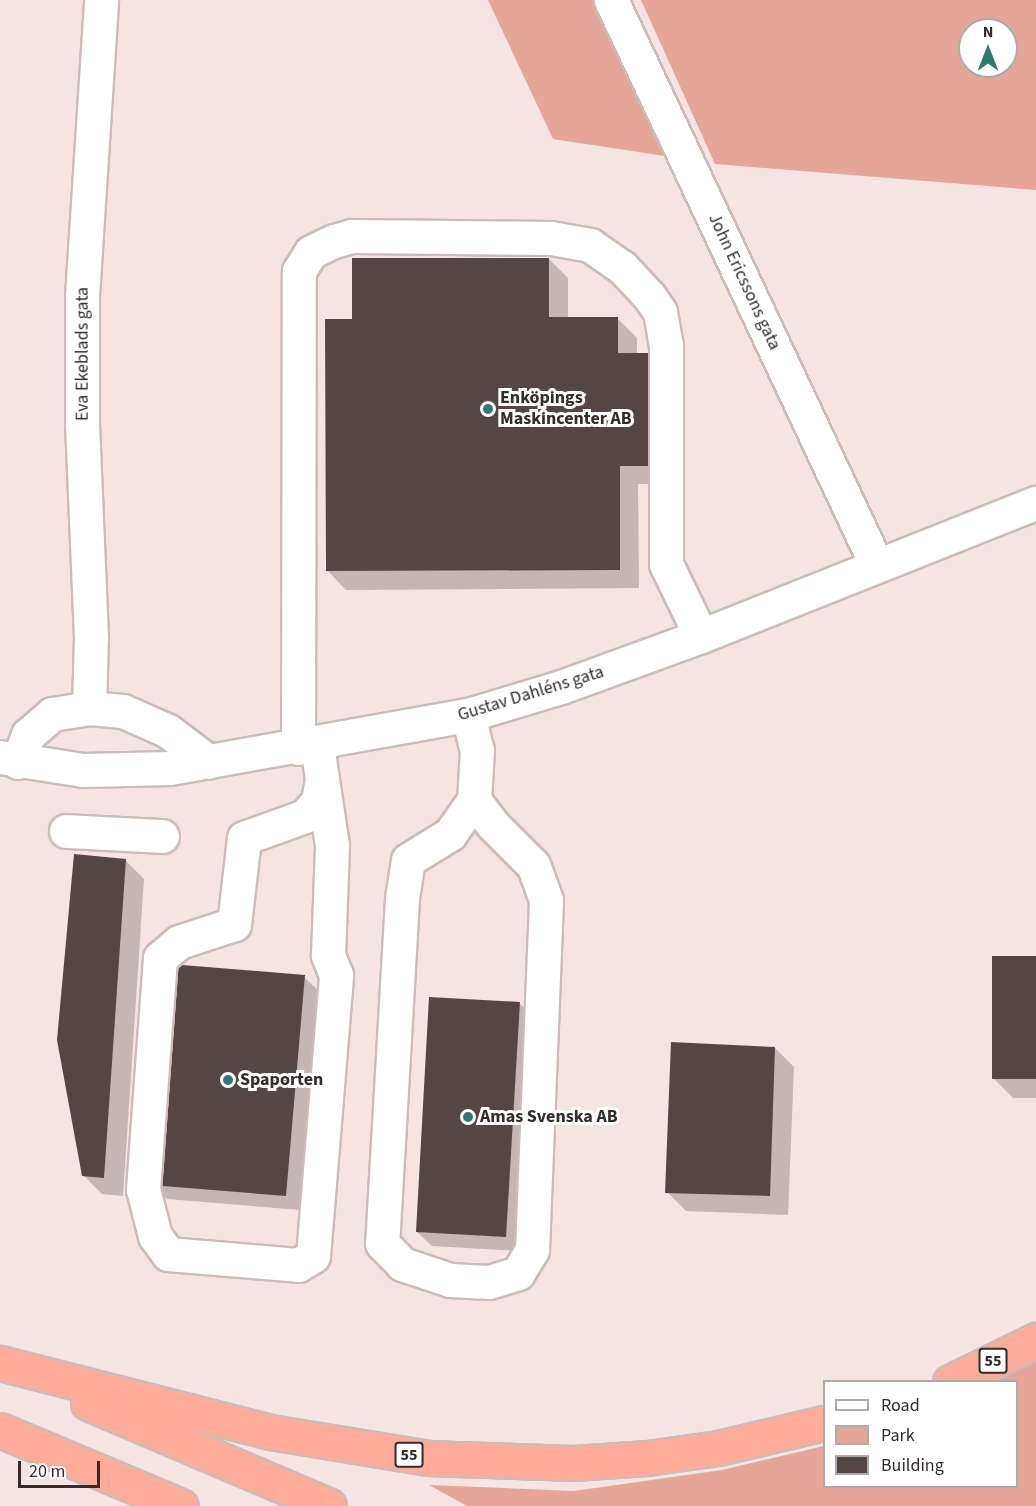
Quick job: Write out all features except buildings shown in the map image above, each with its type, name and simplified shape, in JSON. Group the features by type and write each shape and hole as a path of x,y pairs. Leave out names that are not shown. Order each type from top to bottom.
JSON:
{"highway":[{"name":"55","path":"954,1380 1036,1340"},
{"name":"55","path":"0,1365 270,1432 428,1458 574,1463 647,1458 718,1448 823,1424"},
{"path":"0,1365 329,1506"},
{"path":"0,1430 181,1506"}],"street":[{"name":"Eva Ekeblads gata","path":"88,708 91,638 82,422 82,296 101,0"},
{"name":"John Ericssons gata","path":"611,0 876,564"},
{"path":"322,780 318,801 305,816 244,838 234,924 179,942 160,958 143,1189 155,1236 168,1254 298,1265 313,1256 336,975 328,955 332,845 322,780 308,746 299,271 310,252 342,239 561,240 590,245 622,267 649,296 660,312 666,345 666,564 701,636"},
{"name":"Gustav Dahléns gata","path":"9,760 83,770 170,768 308,746 468,715 561,687 701,636 876,564 1036,503"},
{"path":"9,760 28,735 52,714 88,708 123,711 168,731 209,762"},
{"path":"468,715 477,750 474,800 450,834 408,860 402,898 382,1243 402,1264 450,1280 489,1282 518,1273 532,1250 546,900 533,865 493,825 474,800"},
{"path":"66,831 162,836"}],"green space":[{"path":"488,0 594,0 665,156 553,139"},
{"path":"641,0 1036,0 1036,190 715,164"},
{"path":"1036,1361 1036,1506 467,1506 429,1485 574,1491 722,1470 823,1446 823,1488 1018,1488 1018,1380 996,1380"}],"place":[{"name":"Enköpings Maskincenter AB","path":"488,409"},
{"name":"Spaporten","path":"228,1080"},
{"name":"Amas Svenska AB","path":"468,1117"}]}
